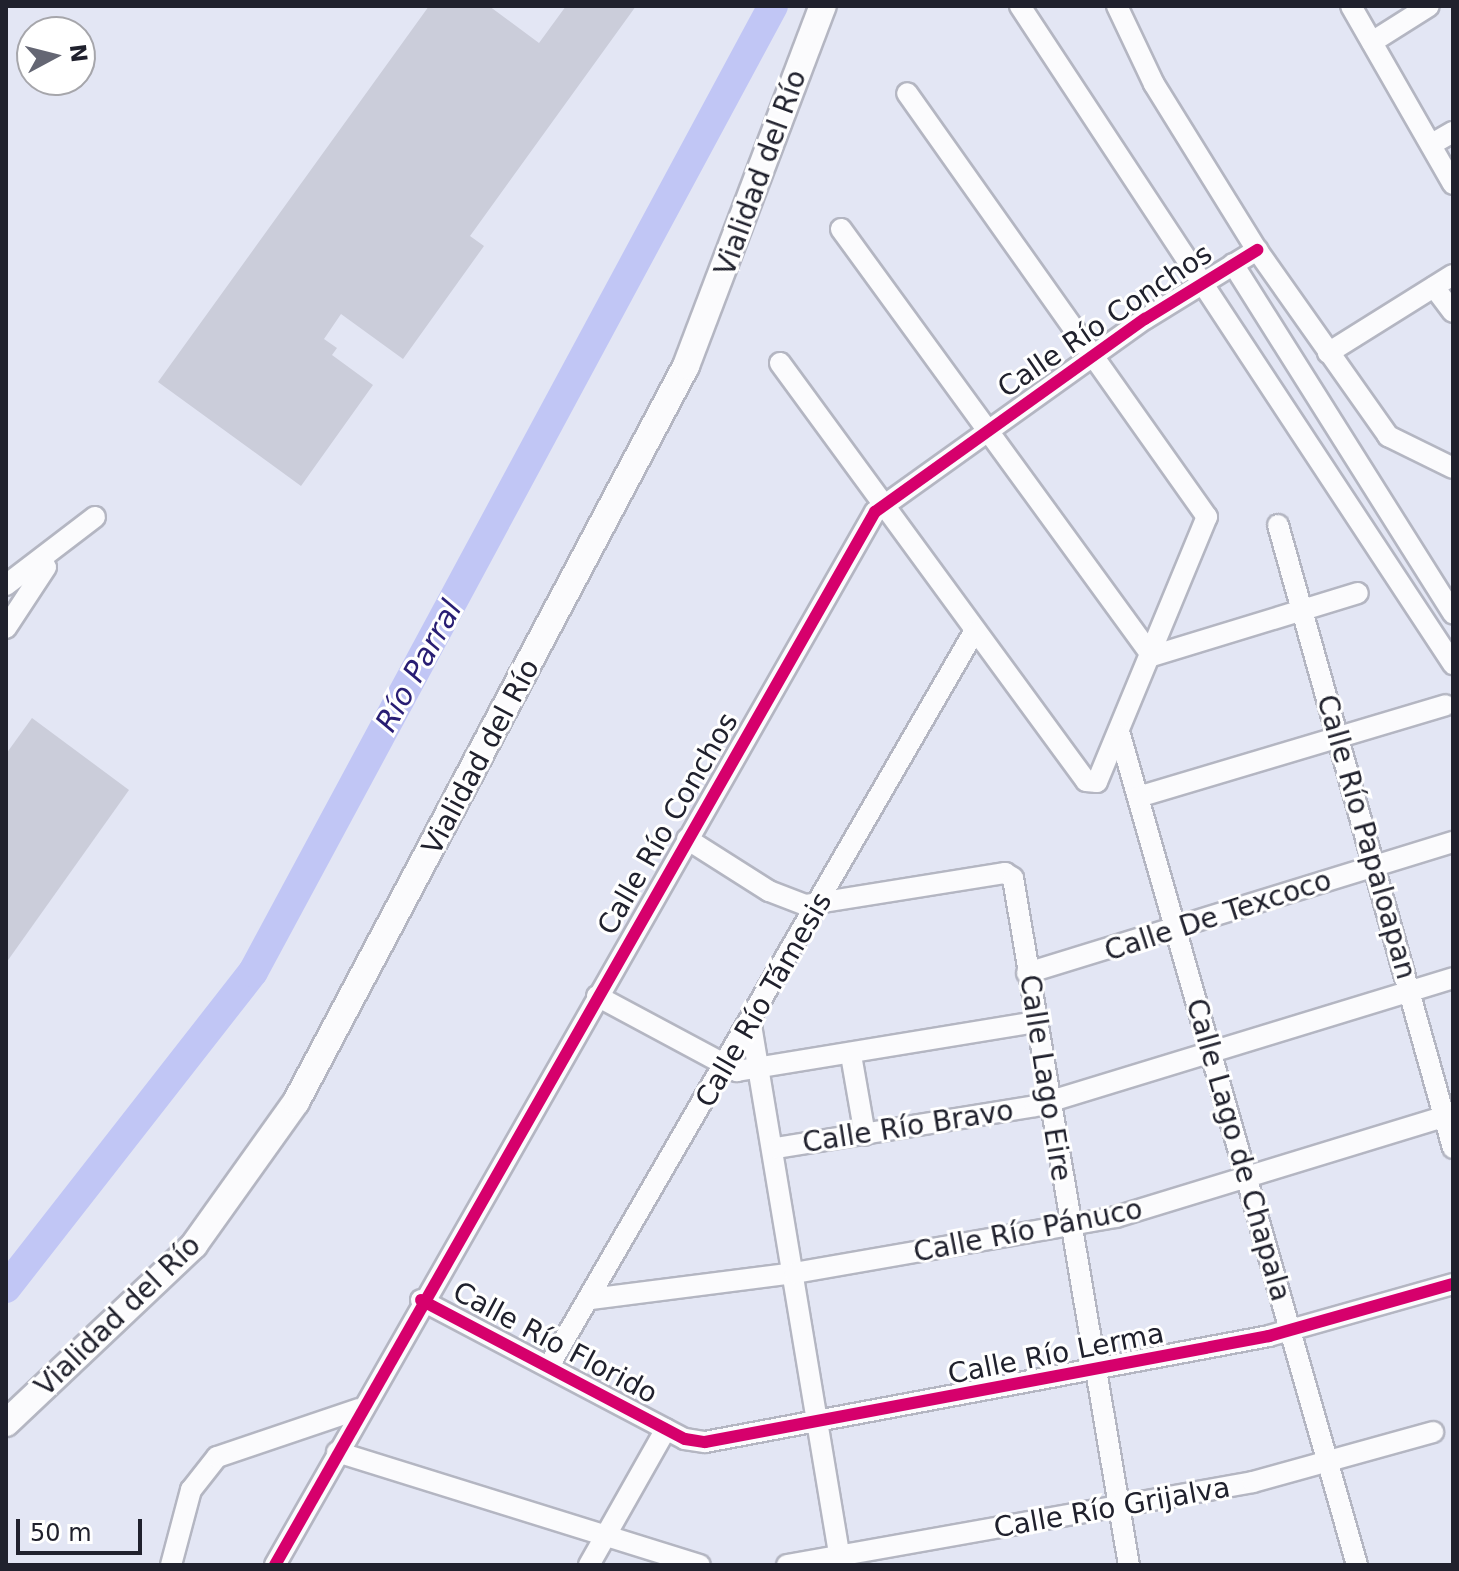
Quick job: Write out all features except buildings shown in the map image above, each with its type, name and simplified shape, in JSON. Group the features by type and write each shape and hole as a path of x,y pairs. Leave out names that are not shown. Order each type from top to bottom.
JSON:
{"main road":[{"name":"Vialidad del Río","path":"6,1423 194,1245 296,1102 686,366 823,6"}],"street":[{"path":"1020,6 1206,281 1453,664"},
{"path":"1351,6 1453,184"},
{"path":"1372,42 1429,6"},
{"path":"1122,8 1154,84 1257,250 1328,353 1388,436 1453,468"},
{"path":"780,363 974,632 1092,783 1120,735 1208,525 907,93"},
{"path":"1432,144 1453,132"},
{"path":"841,229 1152,656"},
{"name":"Calle Río Conchos","path":"275,1565 421,1300 882,505 987,429 1257,250"},
{"path":"1233,264 1453,614"},
{"path":"1328,353 1453,275"},
{"path":"1434,287 1453,312"},
{"path":"6,585 55,554 95,517"},
{"name":"Calle Río Papaloapan","path":"1278,525 1409,991 1449,1115 1453,1148"},
{"path":"6,628 55,554"},
{"path":"1152,656 1358,593"},
{"name":"Calle Río Támesis","path":"549,1366 751,1025 974,632"},
{"path":"1138,797 1446,705"},
{"name":"Calle Lago de Chapala","path":"1120,735 1357,1565"},
{"path":"687,839 769,891 819,906"},
{"name":"Calle De Texcoco","path":"1027,973 1175,931 1453,842"},
{"name":"Calle Lago Eire","path":"819,906 1010,874 1129,1565"},
{"name":"Calle Río Bravo","path":"776,1148 1048,1102 1453,978"},
{"path":"597,996 725,1068 761,1070 1035,1022"},
{"path":"751,1025 776,1148 840,1560"},
{"path":"851,1055 865,1135"},
{"name":"Calle Río Pánuco","path":"591,1299 795,1273 1070,1226 1248,1177 1449,1115"},
{"name":"Calle Río Lerma","path":"666,1429 705,1442 1098,1371 1292,1330 1453,1284"},
{"name":"Calle Río Florido","path":"421,1300 666,1429"},
{"path":"171,1565 191,1490 217,1457 359,1409"},
{"path":"589,1565 666,1429"},
{"name":"Calle Río Grijalva","path":"787,1565 840,1560 1120,1508 1328,1461 1433,1432"},
{"path":"337,1452 605,1532 692,1563"}],"waterway":[{"name":"Río Parral","path":"6,1288 253,972 773,6"}],"cycle path":[{"path":"275,1565 875,512 1145,319 1257,250"},
{"path":"421,1300 685,1439 705,1442 1269,1336 1453,1284"}]}
